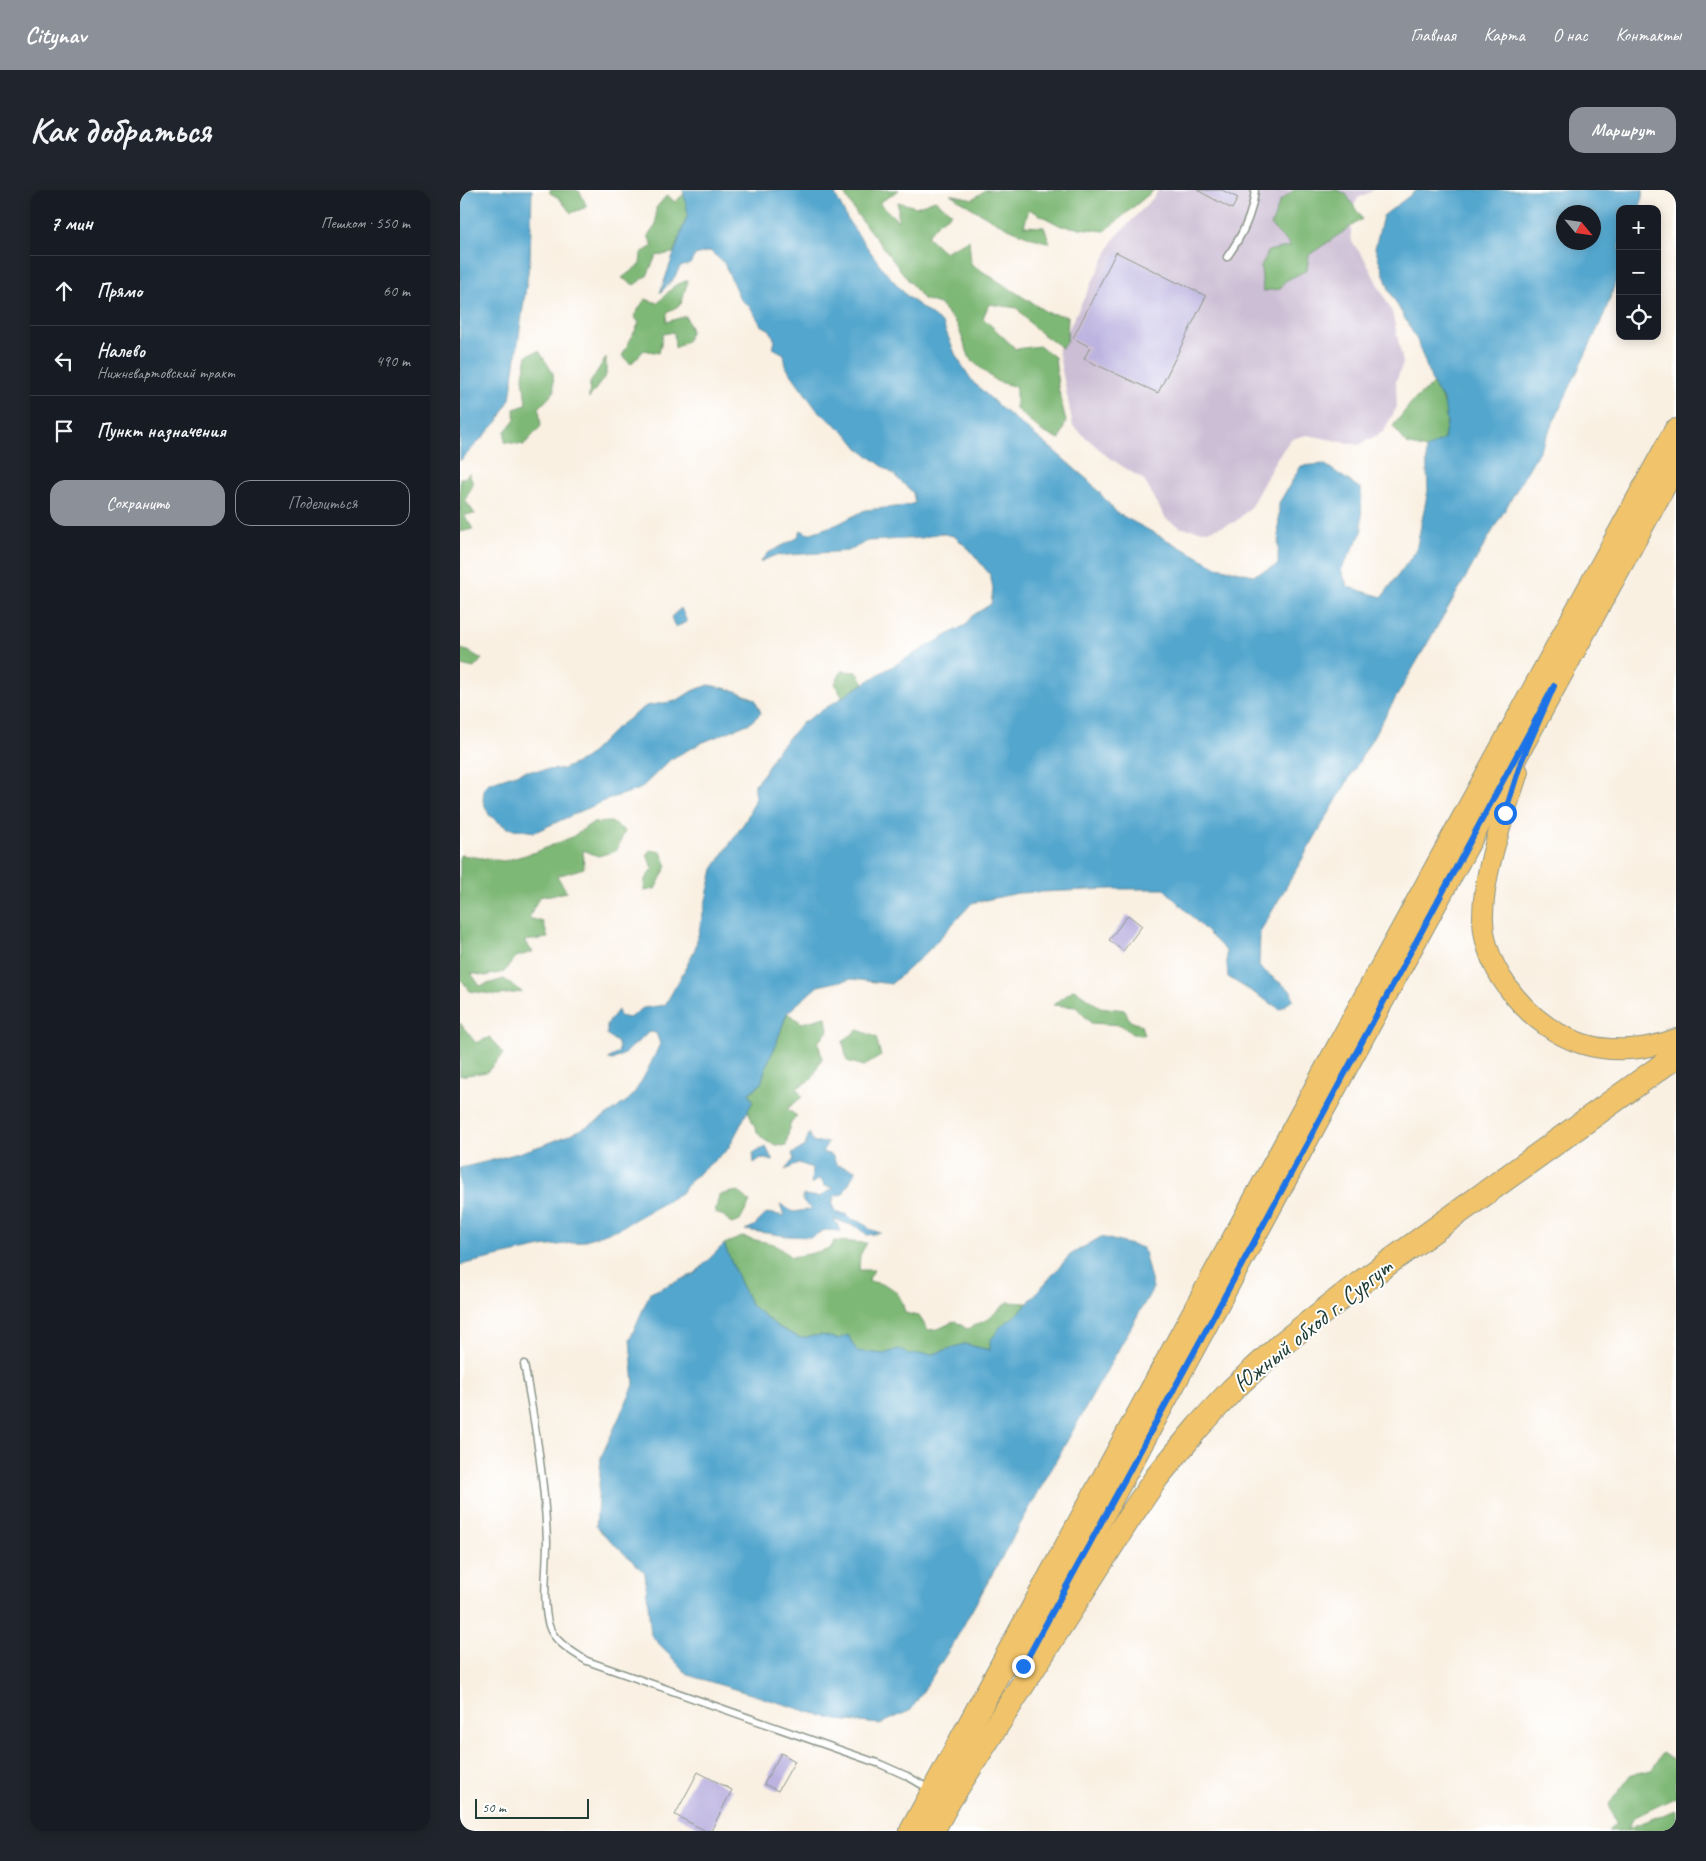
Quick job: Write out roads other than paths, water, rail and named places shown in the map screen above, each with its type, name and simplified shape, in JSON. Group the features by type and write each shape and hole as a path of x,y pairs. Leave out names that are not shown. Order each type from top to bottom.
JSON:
{"highway":[{"path":"912,1831 941,1796 1221,1266 1539,678 1676,431"},
{"name":"Южный обход г. Сургут","path":"941,1796 1157,1478 1198,1427 1233,1389 1282,1344 1352,1289 1676,1056"},
{"path":"932,1831 941,1796"}],"main road":[{"path":"941,1796 1236,1275 1554,686 1676,467"},
{"path":"1554,686 1521,762 1493,856 1484,896 1483,921 1490,952 1500,977 1512,994 1532,1014 1556,1031 1583,1044 1614,1049 1642,1048 1676,1039"}],"lane":[{"path":"1227,257 1240,240 1253,208 1255,190"},
{"path":"524,1364 537,1430 542,1477 546,1542 546,1614 549,1628 559,1640 573,1652 588,1660 880,1764 907,1776 941,1796"}],"water":[{"path":"460,190 532,190 530,259 510,399 498,421 460,461"},
{"path":"683,190 833,190 849,222 883,269 907,296 943,324 956,356 973,382 1002,409 1090,482 1117,513 1217,567 1254,575 1278,565 1279,503 1301,466 1324,464 1361,489 1362,532 1341,570 1348,587 1382,597 1416,551 1428,490 1426,449 1444,439 1447,423 1444,401 1433,384 1417,340 1390,292 1375,248 1383,216 1417,190 1643,190 1641,205 1616,205 1616,281 1604,315 1543,444 1260,932 1259,967 1291,991 1293,1000 1280,1009 1228,977 1226,951 1164,889 1018,893 972,903 925,954 891,984 851,979 818,986 787,1013 761,1084 749,1093 753,1101 728,1149 692,1179 681,1193 620,1228 580,1242 542,1247 460,1265 460,1168 541,1146 581,1130 626,1102 639,1086 660,1044 656,1033 649,1032 624,1054 613,1060 608,1059 619,1052 618,1043 607,1035 607,1024 618,1010 620,1016 629,1018 643,1008 665,1005 695,949 713,869 746,820 755,800 755,784 765,772 775,753 802,723 879,674 967,624 972,616 991,604 993,588 990,575 970,550 954,536 940,533 922,538 868,541 848,551 773,556 760,562 768,553 797,538 801,530 808,534 838,524 865,510 905,506 915,503 913,493 893,474 858,448 847,434 817,410 786,367 784,354 773,348 775,341 770,330 761,325 750,307 740,299 724,263 710,251 695,255 690,264 680,267 674,278 660,293 688,214"},
{"path":"681,608 687,622 675,627 671,617"},
{"path":"709,685 733,690 755,699 761,713 750,723 701,743 671,759 640,789 608,799 535,832 507,828 489,815 483,801 484,788 489,783 525,771 563,769 585,759 616,728 646,706 676,701 692,691"},
{"path":"809,1133 814,1143 828,1142 822,1152 832,1155 837,1165 856,1170 843,1194 834,1196 832,1205 836,1213 846,1214 851,1219 864,1223 869,1229 881,1233 867,1235 857,1227 834,1219 841,1231 825,1230 811,1237 787,1236 745,1230 754,1226 767,1213 784,1216 780,1204 793,1212 812,1209 803,1202 803,1195 819,1197 834,1188 825,1186 820,1179 811,1184 812,1168 799,1163 785,1170 794,1159 792,1154 805,1146"},
{"path":"766,1147 773,1161 761,1158 754,1163 753,1153"},
{"path":"1101,1237 1143,1248 1153,1288 953,1644 911,1710 881,1724 836,1720 688,1675 651,1635 645,1573 596,1527 601,1457 634,1385 630,1339 650,1293 694,1274 724,1244 751,1305 778,1327 800,1338 821,1335 838,1339 848,1335 857,1351 884,1354 898,1349 909,1354 933,1354 964,1344 990,1350 990,1341 1001,1326 1019,1313 1070,1255"}]}
